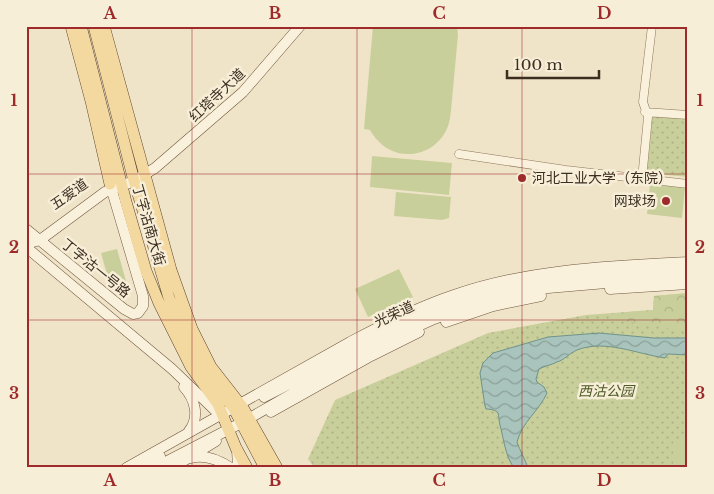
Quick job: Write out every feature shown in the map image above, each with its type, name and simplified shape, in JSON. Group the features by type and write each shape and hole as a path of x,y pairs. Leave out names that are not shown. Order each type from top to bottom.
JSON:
{"main road":[{"path":"71,26 116,185"},
{"name":"丁字沽南大街","path":"81,26 92,67 116,185 146,271 159,303 191,367 215,399 236,448 247,468"},
{"name":"丁字沽南大街","path":"94,26 134,179 169,298 190,348 204,372 242,415"},
{"path":"104,26 171,270 192,329 211,367 277,468"},
{"name":"红塔寺大道","path":"116,185 145,175 155,168 243,92 300,26"},
{"path":"91,101 92,67"},
{"name":"五爱道","path":"26,245 38,238 95,193 116,185"},
{"name":"丁字沽一号路","path":"26,229 124,309 133,314 138,313 143,306 143,296 116,185"},
{"name":"丁字沽一号路","path":"26,245 161,360 225,422"},
{"path":"126,468 188,432 225,422 242,415 385,323 456,294 513,279 568,270 688,262"},
{"name":"光荣道","path":"242,415 383,334 424,315 466,300 495,291 553,280 600,274 688,269"},
{"name":"光荣道","path":"242,415 382,342 434,319 476,304 521,293 564,286 688,276"},
{"path":"140,468 225,422 422,331 457,318 493,306 550,294 688,284"},
{"path":"161,360 187,391 193,402 195,420 188,432"},
{"path":"242,415 265,468"},
{"path":"185,460 225,422"},
{"path":"169,464 225,422"},
{"path":"236,448 238,468"},
{"path":"154,468 204,457 219,461 231,468"}],"street":[{"path":"642,179 648,116 643,102 652,26"},
{"path":"645,112 688,115"},
{"path":"459,154 566,170 688,184"}],"green space":[{"path":"373,26 457,26 458,35 449,123 442,138 426,150 414,154 395,152 376,139 370,130 364,129"},
{"path":"653,112 688,115 688,177 647,173"},
{"path":"372,156 452,163 449,195 370,187"},
{"name":"网球场","path":"650,184 685,187 682,218 647,214"},
{"path":"396,192 451,197 449,218 442,220 394,216"},
{"path":"117,249 126,281 110,285 101,253"},
{"path":"399,269 413,297 368,317 355,289"},
{"name":"西沽公园","path":"688,293 688,468 315,468 308,459 335,400 488,333 586,315 653,310 654,296"},
{"path":"688,293 688,331 610,319 627,312 653,310 654,296"},
{"path":"673,441 688,441 688,468 677,468 677,466 673,465"}],"water":[{"path":"599,333 654,338 688,338 688,355 668,354 665,358 621,348 588,347 577,350 560,361 539,369 537,382 544,387 547,393 523,428 517,442 528,468 514,468 507,453 498,413 494,410 486,409 485,406 480,373 483,363 493,353 548,337"}],"place":[{"name":"河北工业大学（东院）","path":"522,178"},
{"name":"网球场","path":"666,201"}]}
